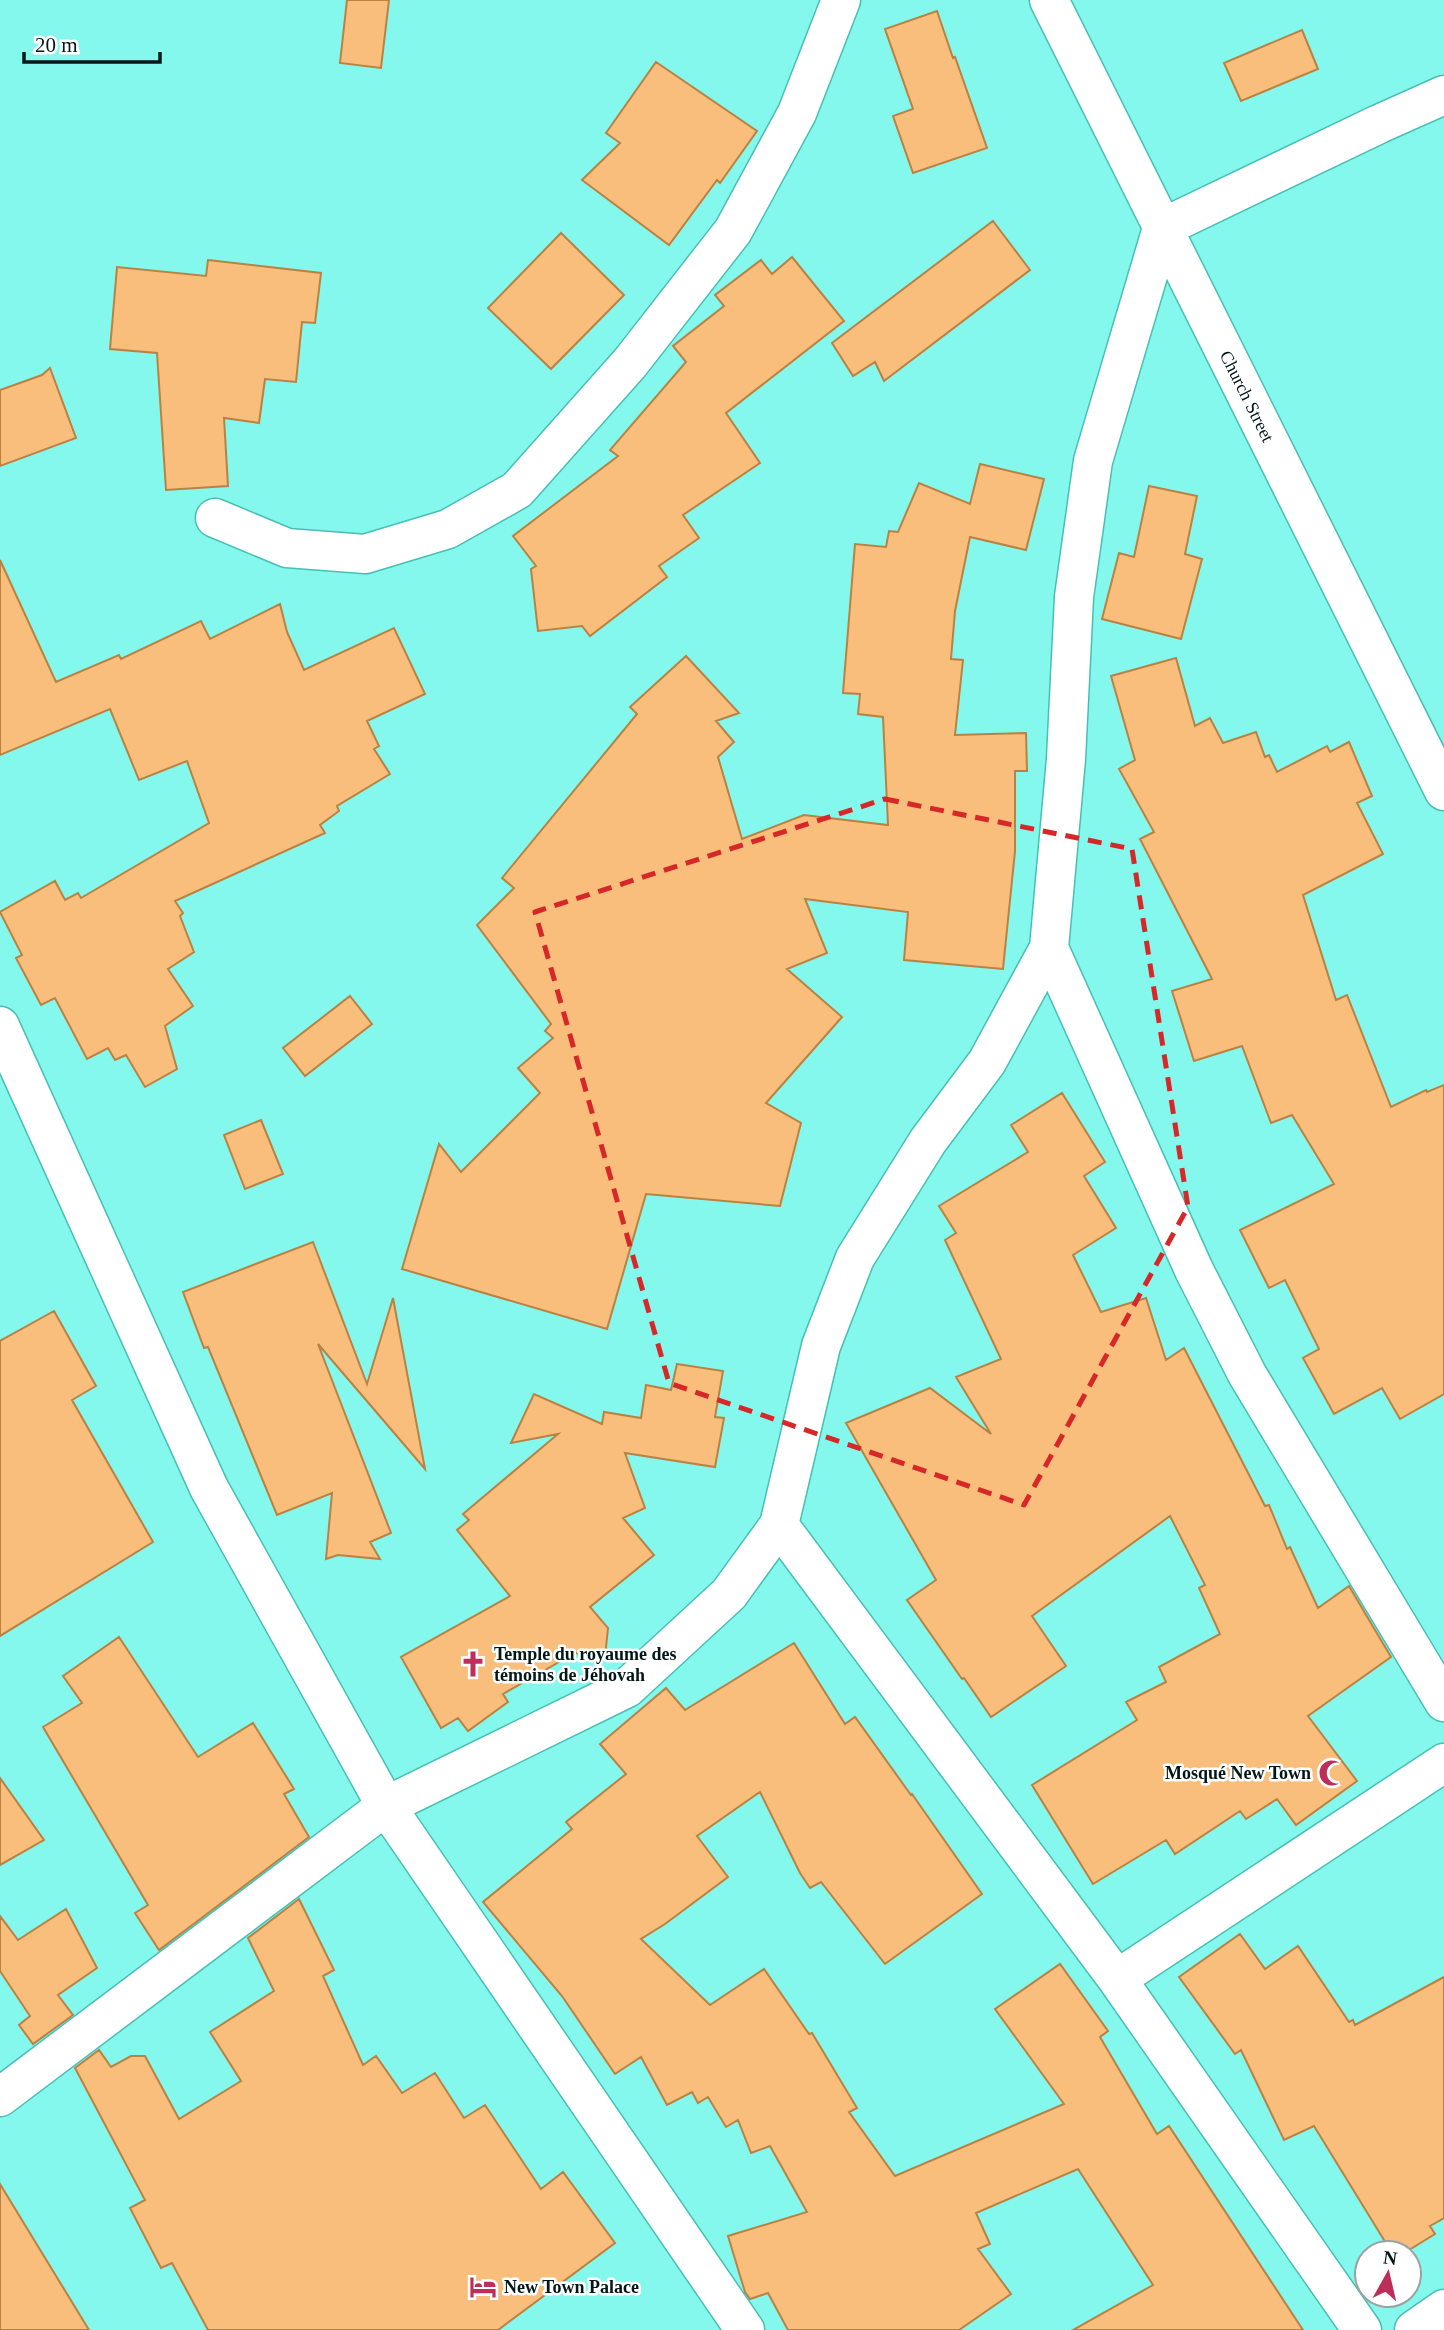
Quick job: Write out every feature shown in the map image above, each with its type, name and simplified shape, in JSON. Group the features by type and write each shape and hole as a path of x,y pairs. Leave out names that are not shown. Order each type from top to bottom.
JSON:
{"street":[{"path":"215,518 287,548 365,554 448,529 517,489 630,363 733,231 797,113 841,0"},
{"name":"Church Street","path":"1049,0 1444,791"},
{"path":"0,2097 386,1806 627,1688 729,1594 779,1525 821,1346 855,1258 928,1140 987,1062 1049,948 1066,759 1074,597 1093,461 1162,228 1444,95"},
{"path":"1049,948 1194,1270 1247,1374 1444,1702"},
{"path":"0,1026 209,1488 386,1806 746,2330"},
{"path":"779,1525 1117,1979 1362,2330"},
{"path":"1117,1979 1444,1763"},
{"path":"1414,2330 1444,2309"}],"highlighted area":[{"path":"885,799 1132,849 1188,1207 1024,1505 669,1383 535,912"}],"building":[{"path":"347,0 389,0 381,68 340,63"},
{"path":"937,11 987,148 913,173 893,116 913,109 885,29"},
{"path":"1302,30 1318,69 1241,101 1224,63"},
{"path":"656,62 757,131 720,183 717,180 669,245 582,180 620,143 606,133"},
{"path":"993,221 1030,270 884,381 875,362 853,376 832,343"},
{"path":"561,233 624,295 551,369 488,308"},
{"path":"792,257 844,321 726,413 760,463 683,515 699,538 659,566 667,577 590,636 582,626 538,631 531,569 536,566 513,536 618,456 610,450 686,362 673,346 724,306 715,295 761,260 772,274"},
{"path":"208,260 321,273 315,323 302,322 296,382 265,379 259,423 224,418 228,486 166,490 157,353 110,349 117,267 206,276"},
{"path":"50,368 76,438 0,466 0,390 42,375"},
{"path":"980,464 1044,479 1026,550 970,537 955,611 951,659 963,660 955,735 1026,733 1027,771 1015,771 1015,851 1003,969 904,960 908,912 805,899 827,953 787,969 842,1017 766,1103 801,1123 780,1206 646,1194 607,1329 402,1269 439,1144 461,1172 540,1093 518,1068 553,1038 545,1031 551,1024 477,925 514,888 502,878 637,714 630,707 686,656 739,713 716,721 734,742 718,757 742,839 804,815 888,825 883,717 858,714 860,694 843,693 855,544 886,547 889,531 898,532 919,483 970,504"},
{"path":"1149,486 1197,496 1185,554 1202,559 1181,639 1102,619 1119,553 1134,557"},
{"path":"0,560 56,682 119,655 121,659 201,621 210,639 280,604 287,632 304,670 394,628 425,694 367,721 379,746 374,749 390,774 337,806 339,811 320,825 325,833 175,901 183,913 180,916 194,952 168,969 193,1006 165,1026 177,1069 145,1087 126,1055 115,1060 108,1048 87,1059 55,998 41,1005 16,958 22,955 0,912 55,881 65,900 78,893 81,898 209,823 187,761 139,780 110,709 0,755"},
{"path":"1176,658 1195,726 1210,718 1223,743 1256,732 1265,757 1269,755 1277,772 1327,746 1330,752 1349,742 1372,796 1357,803 1383,854 1303,895 1336,1000 1347,995 1391,1107 1426,1090 1427,1092 1444,1085 1444,1394 1400,1419 1382,1388 1334,1414 1303,1358 1319,1349 1285,1280 1269,1288 1240,1230 1334,1184 1292,1115 1271,1123 1242,1046 1194,1061 1172,991 1212,979 1140,839 1154,832 1119,769 1135,760 1111,676"},
{"path":"350,996 372,1024 305,1076 283,1048"},
{"path":"1062,1093 1105,1162 1084,1176 1116,1228 1073,1255 1101,1312 1146,1298 1166,1360 1184,1348 1265,1506 1269,1505 1287,1549 1290,1547 1318,1608 1349,1586 1391,1657 1308,1716 1357,1781 1296,1825 1277,1799 1246,1819 1240,1811 1175,1854 1166,1840 1093,1884 1032,1785 1137,1720 1126,1702 1166,1682 1159,1667 1220,1634 1199,1588 1205,1585 1170,1516 1032,1616 1066,1666 991,1717 907,1600 936,1580 846,1423 930,1388 991,1434 956,1377 1001,1359 945,1240 956,1233 939,1206 1028,1152 1011,1125"},
{"path":"261,1120 283,1174 245,1189 224,1135"},
{"path":"313,1242 367,1384 393,1298 425,1469 318,1344 391,1533 370,1542 380,1559 338,1555 326,1559 332,1493 277,1515 208,1347 204,1348 183,1292"},
{"path":"54,1311 96,1386 72,1400 153,1542 0,1636 0,1341"},
{"path":"677,1364 723,1371 715,1417 724,1418 715,1467 625,1453 645,1508 623,1518 654,1555 590,1607 608,1628 605,1657 575,1653 503,1694 508,1702 468,1731 458,1718 441,1728 401,1657 510,1596 457,1530 469,1520 463,1514 558,1434 511,1443 534,1394 602,1424 604,1412 641,1418 646,1385 671,1390"},
{"path":"119,1637 198,1757 253,1723 294,1789 284,1794 309,1837 159,1950 135,1913 148,1905 43,1727 82,1703 63,1676"},
{"path":"794,1643 845,1724 855,1717 982,1894 885,1964 821,1882 810,1888 760,1792 697,1836 728,1877 641,1939 710,2005 764,1969 809,2034 812,2033 857,2108 849,2112 895,2176 1064,2104 995,2009 1060,1964 1108,2031 1100,2037 1157,2134 1169,2126 1303,2330 1073,2330 1153,2285 1078,2169 976,2213 990,2244 978,2249 1011,2294 959,2330 788,2330 768,2293 750,2299 745,2292 728,2236 807,2212 770,2146 751,2153 738,2120 726,2127 708,2097 698,2103 692,2092 667,2105 641,2057 615,2074 562,1996 483,1902 572,1829 566,1822 626,1774 600,1744 666,1688 685,1710"},
{"path":"0,1778 44,1840 0,1865"},
{"path":"299,1899 334,1970 323,1976 363,2065 376,2056 402,2093 435,2073 464,2118 485,2105 541,2189 563,2172 615,2243 498,2330 208,2330 172,2263 161,2268 130,2208 145,2200 75,2068 99,2050 111,2067 131,2056 145,2056 179,2119 241,2081 210,2032 274,1991 248,1938"},
{"path":"66,1909 97,1968 58,1995 73,2015 33,2044 19,2025 30,2016 0,1971 0,1916 18,1940"},
{"path":"1240,1934 1265,1969 1298,1946 1349,2022 1353,2020 1355,2025 1444,1977 1444,2218 1430,2226 1435,2234 1423,2241 1423,2239 1383,2239 1314,2126 1284,2140 1241,2050 1235,2054 1179,1977"},
{"path":"0,2184 89,2330 0,2330"}],"place":[{"name":"Temple du royaume des témoins de Jéhovah","path":"473,1664"},
{"name":"Mosqué New Town","path":"1332,1773"},
{"name":"New Town Palace","path":"483,2287"}]}
